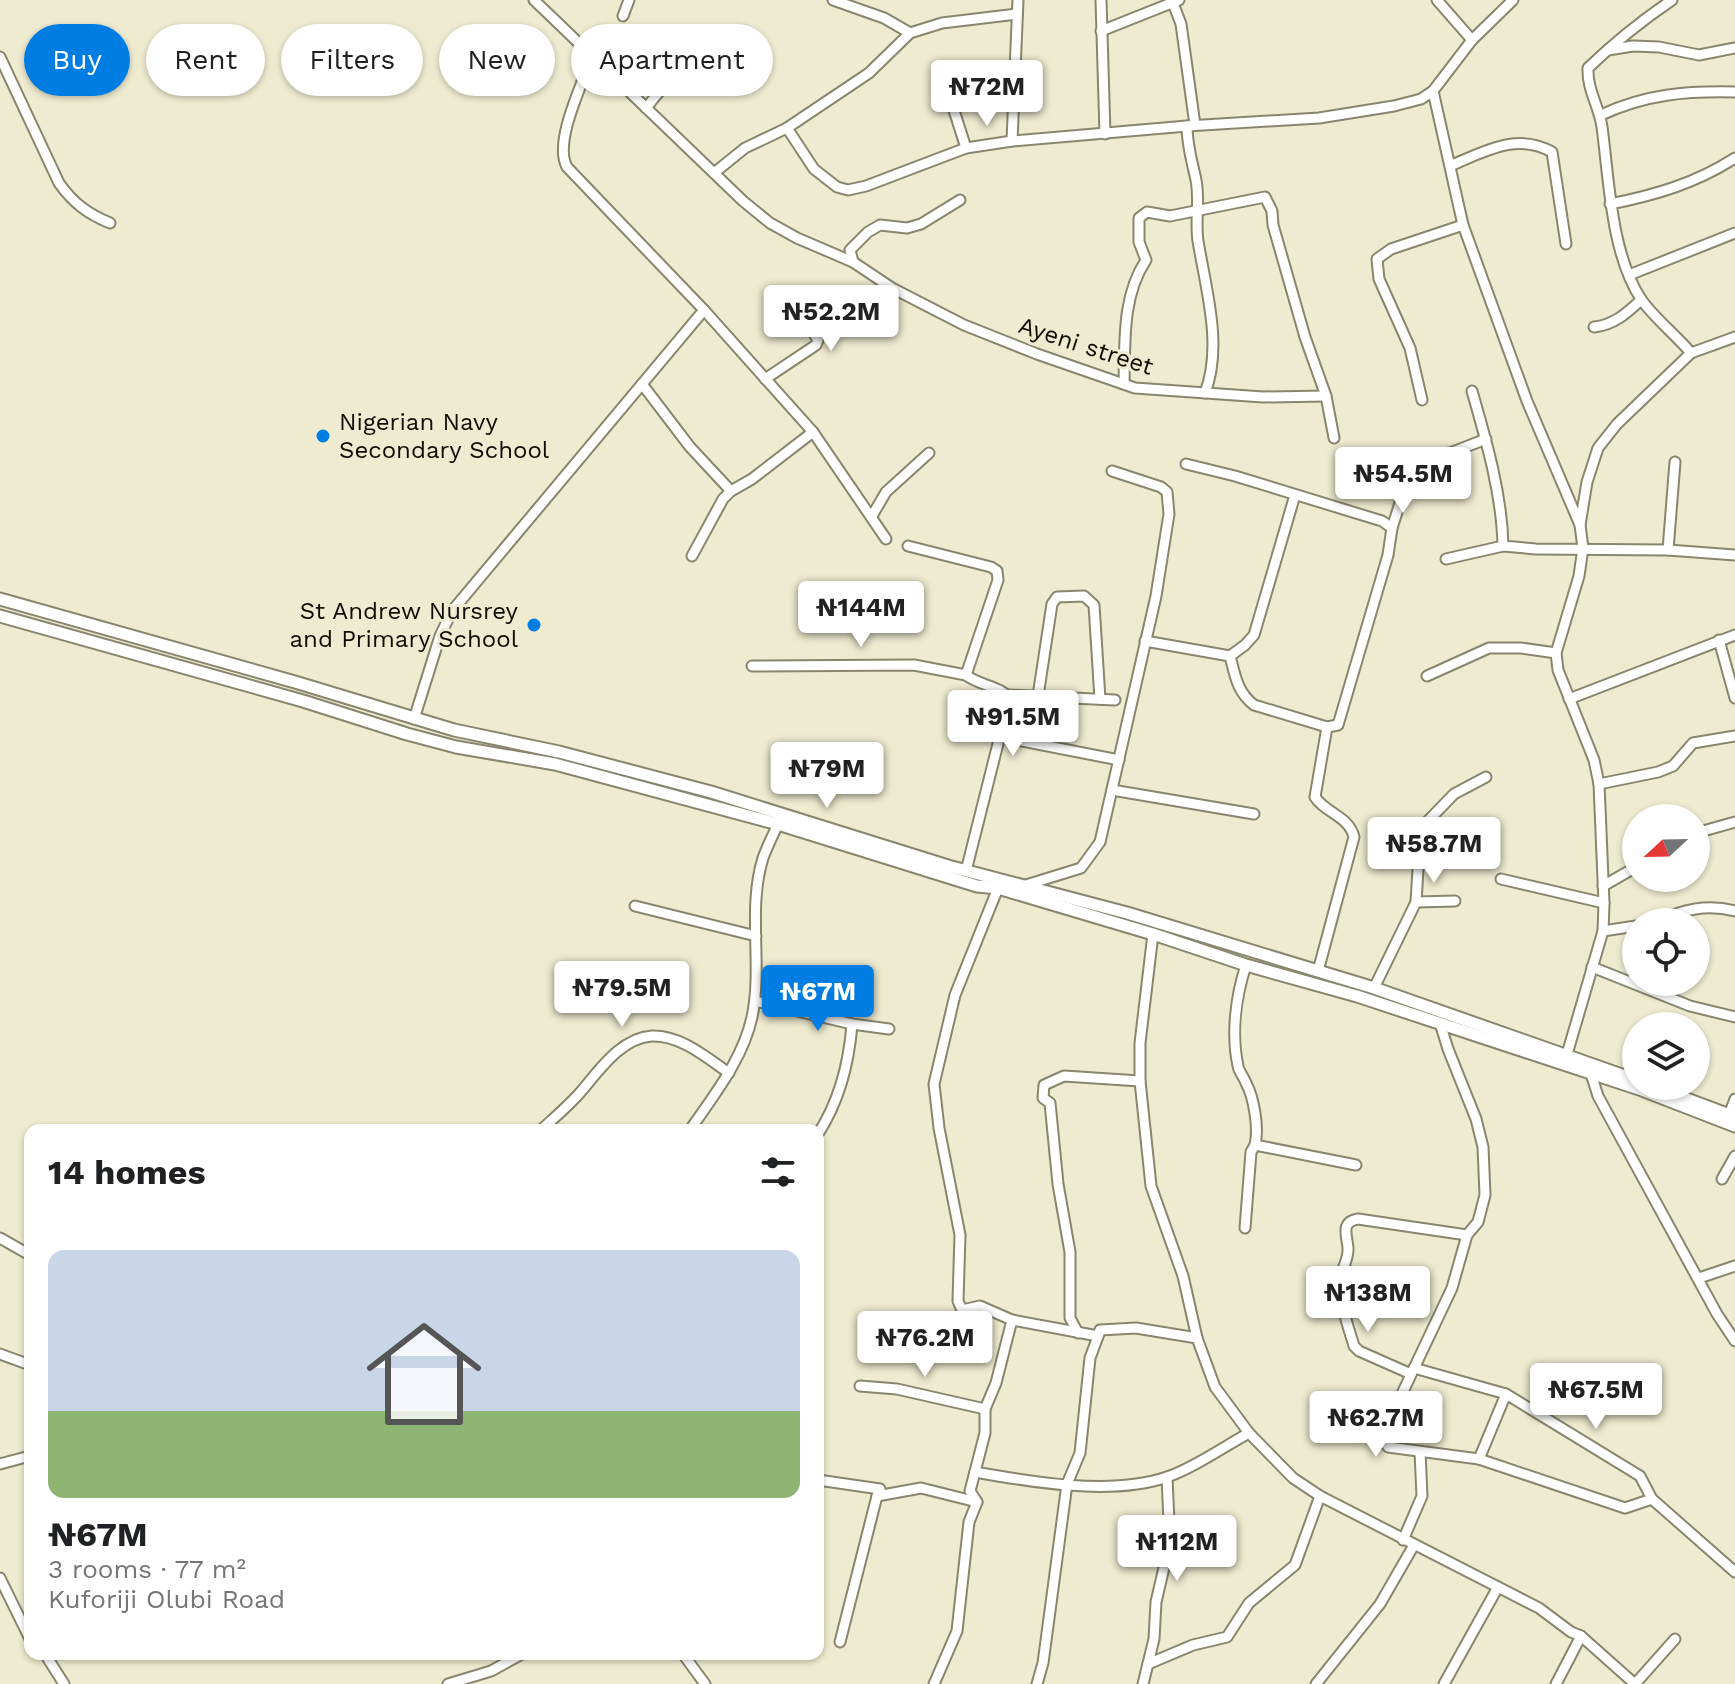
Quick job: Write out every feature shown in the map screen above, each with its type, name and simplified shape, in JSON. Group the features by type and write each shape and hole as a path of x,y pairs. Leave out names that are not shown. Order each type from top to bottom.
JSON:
{"main road":[{"path":"0,599 778,824 1026,885 1318,971 1374,988 1566,1059 1591,1074 1733,1120"},
{"path":"0,616 471,750 557,758 711,792 977,886 998,888 1622,1076"},
{"path":"1685,1100 1733,1120"}],"street":[{"path":"534,0 571,36"},
{"path":"623,16 629,0"},
{"path":"833,0 884,18 910,33"},
{"path":"1012,141 1018,0"},
{"path":"1101,0 1105,134"},
{"path":"1437,0 1472,40"},
{"path":"787,128 814,169 837,187 848,190 966,148 1012,141 1319,118 1394,106 1421,99 1433,91 1472,40 1513,0"},
{"path":"1672,0 1627,30 1588,68 1587,80 1601,115 1610,204 1629,275 1641,300 1691,353"},
{"path":"1101,31 1176,1 1191,126 1187,145 1195,177 1198,239 1213,353 1211,377 1205,393"},
{"path":"714,173 745,148 787,128 869,73 910,33 942,23 1017,14"},
{"path":"1606,50 1633,46 1659,47 1699,55 1735,48"},
{"path":"0,57 68,195 87,213 110,223"},
{"path":"1433,91 1463,225 1527,401 1580,525 1583,548 1579,576 1556,653 1558,670 1588,738 1599,784 1604,903 1603,931 1566,1059"},
{"path":"1601,115 1628,102 1663,95 1735,92"},
{"path":"578,96 563,140 562,158 567,167 704,310 813,432 886,539"},
{"path":"634,96 770,223 853,262"},
{"path":"646,108 656,96"},
{"path":"951,101 966,148"},
{"path":"1452,165 1508,143 1526,142 1552,152 1566,244"},
{"path":"1610,204 1650,197 1680,187 1735,158"},
{"path":"1124,384 1129,303 1135,276 1146,260 1139,242 1139,218 1147,212 1170,216 1265,197 1270,203 1273,225 1296,307 1326,396 1334,438"},
{"path":"853,262 850,250 880,225 907,228 921,224 960,200"},
{"path":"1422,400 1410,348 1379,279 1377,259 1403,244 1463,225"},
{"path":"1629,275 1735,233"},
{"name":"Ayeni street","path":"853,262 892,288 964,325 1135,388 1263,397 1326,396"},
{"path":"1594,327 1606,326 1641,300"},
{"path":"765,379 816,345 818,340 794,303"},
{"path":"414,719 440,636 452,611 704,310"},
{"path":"1580,525 1587,482 1598,448 1617,424 1691,353 1735,337"},
{"path":"642,384 690,447 731,491"},
{"path":"1472,391 1486,439 1503,546"},
{"path":"692,556 723,499 813,432"},
{"path":"1414,457 1450,453 1486,439"},
{"path":"872,516 886,492 929,453"},
{"path":"1668,550 1675,462"},
{"path":"1186,464 1382,521 1392,528"},
{"path":"1026,885 1081,868 1100,842 1165,548 1169,514 1167,492 1161,487 1112,471"},
{"path":"1230,656 1254,635 1295,495"},
{"path":"1230,656 1238,687 1254,705 1327,727 1338,725 1388,555 1400,503"},
{"path":"908,546 997,571 998,580 966,675"},
{"path":"1446,559 1503,546 1735,555"},
{"path":"1038,696 1052,604 1057,597 1084,596 1094,605 1100,699"},
{"path":"1569,699 1735,635"},
{"path":"1719,640 1735,698"},
{"path":"1145,641 1230,656"},
{"path":"1427,676 1489,648 1556,653"},
{"path":"752,666 914,665 966,675 976,684 1008,695 1115,700"},
{"path":"966,871 1008,712 1008,695"},
{"path":"1318,971 1354,837 1348,825 1315,797 1327,727"},
{"path":"1599,784 1658,772 1673,766 1693,743 1735,736"},
{"path":"1001,737 1119,760"},
{"path":"1374,988 1416,902 1420,836 1424,825 1454,794 1486,777"},
{"path":"1112,790 1254,814"},
{"path":"1710,829 1735,822"},
{"path":"694,1124 729,1073 748,1030 755,1001 756,936 763,860 778,824"},
{"path":"1603,886 1622,875"},
{"path":"1501,879 1604,903"},
{"path":"998,888 955,995 934,1084 939,1128 960,1235 958,1301 962,1310 980,1306 1012,1320 1098,1336 1100,1330"},
{"path":"1416,902 1455,901"},
{"path":"635,906 756,936"},
{"path":"1698,908 1716,906 1735,911"},
{"path":"1603,931 1622,928"},
{"path":"1153,934 1142,1014 1140,1081 1151,1186 1183,1276 1197,1338 1215,1387 1249,1433 1293,1478 1320,1496 1539,1608 1581,1636 1635,1684 1675,1639"},
{"path":"1245,1228 1255,1124 1248,1085 1238,1068 1236,1039 1237,994 1246,965"},
{"path":"1592,967 1622,978"},
{"path":"1666,996 1690,1006 1735,1017"},
{"path":"755,1001 852,1024 889,1029"},
{"path":"1440,1023 1476,1119 1483,1147 1485,1195 1478,1222 1467,1235 1452,1288 1382,1436 1388,1447 1479,1459 1625,1508 1652,1499"},
{"path":"824,1125 832,1113 843,1082 852,1024"},
{"path":"547,1124 605,1062 634,1041 653,1036 676,1041 695,1049 729,1073"},
{"path":"1591,1074 1598,1096 1735,1341"},
{"path":"1078,1333 1070,1318 1070,1252 1058,1184 1050,1103 1043,1098 1044,1085 1064,1076 1140,1081"},
{"path":"1733,1120 1735,1099"},
{"path":"1255,1145 1356,1165"},
{"path":"1722,1179 1735,1156"},
{"path":"1467,1235 1358,1219 1350,1221 1344,1234 1348,1248 1339,1283 1354,1346 1359,1351 1412,1371 1506,1394 1640,1476 1652,1499 1735,1572"},
{"path":"0,1238 24,1252"},
{"path":"1699,1278 1735,1266"},
{"path":"977,1502 970,1491 985,1433 985,1409 996,1383 1012,1320"},
{"path":"1100,1330 1136,1328 1197,1338"},
{"path":"1037,1684 1043,1663 1067,1484 1080,1453 1090,1358 1100,1330"},
{"path":"0,1354 24,1363"},
{"path":"860,1386 897,1389 985,1409"},
{"path":"1479,1459 1506,1394"},
{"path":"975,1472 1016,1479 1110,1487 1167,1477 1249,1433"},
{"path":"1403,1540 1422,1496 1420,1452"},
{"path":"0,1464 24,1458"},
{"path":"1143,1684 1154,1639 1156,1602 1166,1559 1169,1522 1167,1477"},
{"path":"824,1481 880,1489 840,1642"},
{"path":"877,1496 890,1491 921,1488 977,1502"},
{"path":"1148,1664 1193,1645 1227,1637 1249,1603 1295,1565 1320,1496"},
{"path":"934,1684 957,1631 969,1522 977,1502"},
{"path":"1316,1684 1380,1604 1414,1545"},
{"path":"0,1578 24,1627"},
{"path":"1444,1684 1498,1587"},
{"path":"1556,1684 1581,1636"},
{"path":"49,1660 64,1684"},
{"path":"448,1684 491,1671 511,1660"},
{"path":"687,1660 705,1684"}],"place":[{"name":"Nigerian Navy Secondary School","path":"323,436"},
{"name":"St Andrew Nursrey and Primary School","path":"534,625"}]}
